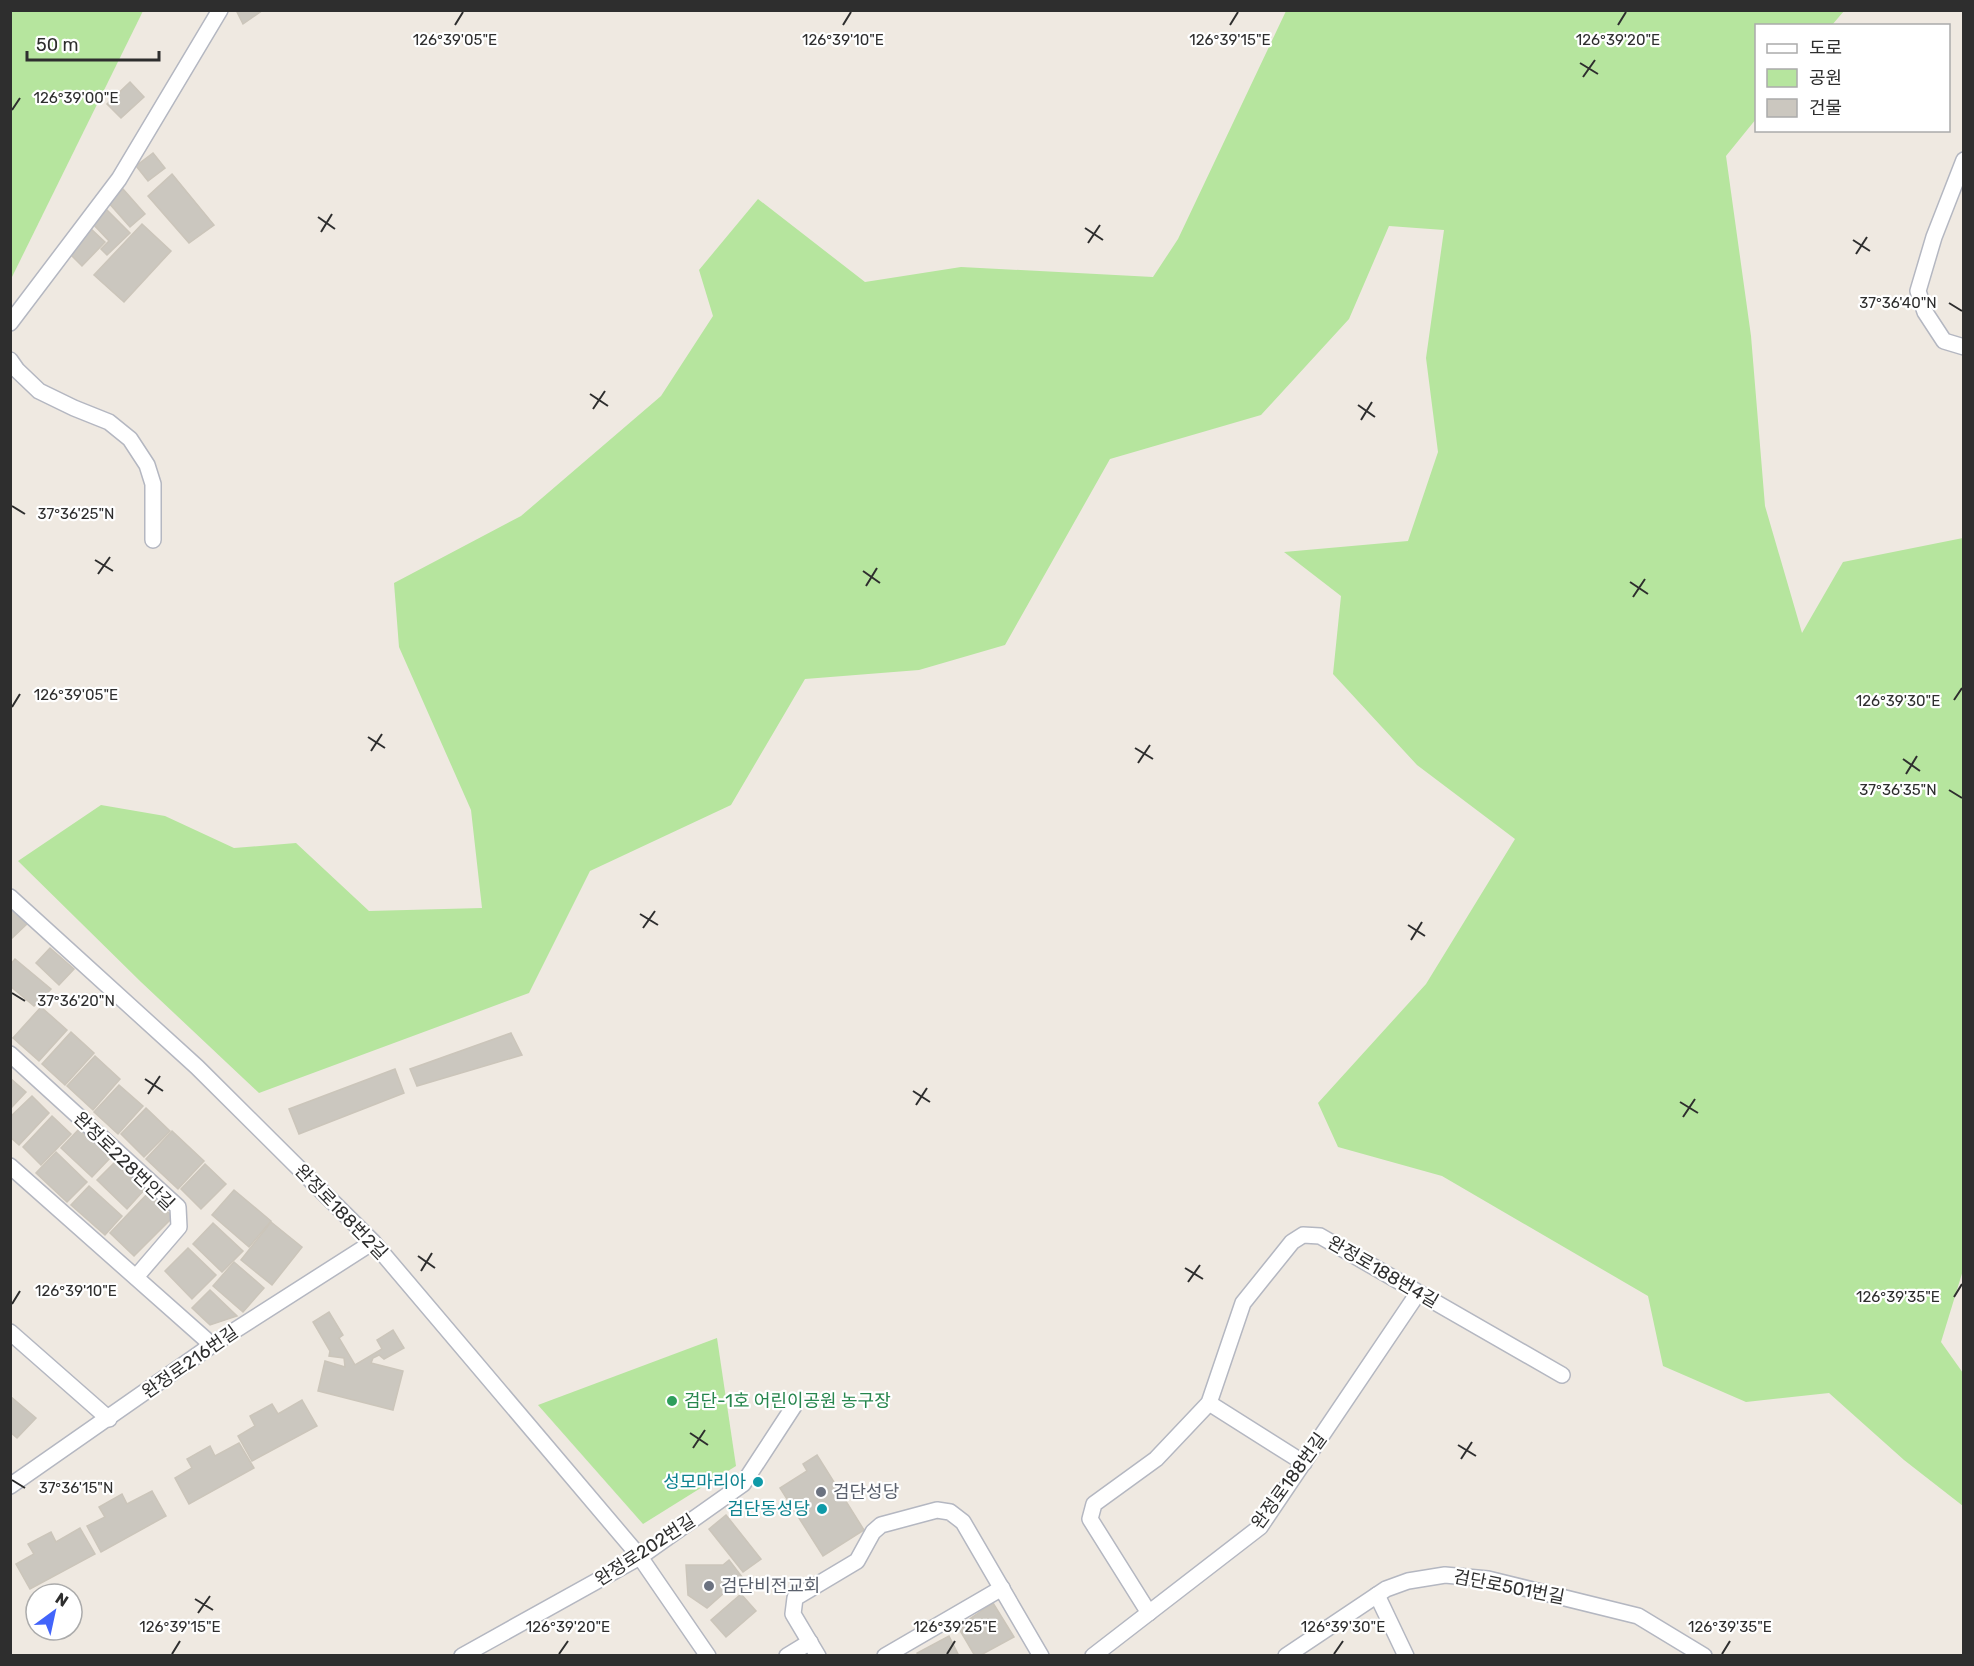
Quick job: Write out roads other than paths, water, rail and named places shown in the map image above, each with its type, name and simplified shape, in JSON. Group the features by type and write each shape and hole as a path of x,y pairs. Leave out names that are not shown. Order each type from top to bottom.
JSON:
{"street":[{"path":"10,323 119,179 220,10"},
{"path":"1964,160 1934,237 1918,291 1925,312 1944,341 1964,346"},
{"path":"10,360 39,391 109,422 130,439 147,465 153,484 153,540"},
{"name":"완정로188번2길","path":"10,897 197,1067 373,1242 640,1557"},
{"name":"완정로228번안길","path":"10,1054 178,1207 179,1227 136,1277"},
{"path":"10,1166 212,1345"},
{"name":"완정로188번4길","path":"1149,1613 1090,1520 1095,1504 1156,1459 1209,1403 1243,1303 1292,1242 1303,1235 1320,1236 1562,1375"},
{"name":"완정로216번길","path":"10,1486 212,1345 373,1242"},
{"name":"완정로188번길","path":"1093,1656 1260,1527 1419,1293"},
{"path":"10,1332 109,1419"},
{"path":"1209,1403 1304,1463"},
{"name":"완정로202번길","path":"462,1656 640,1557 743,1484 794,1406"},
{"path":"787,1656 814,1649 793,1614 795,1598 857,1561 873,1532 881,1525 937,1510 950,1512 963,1522 1041,1656"},
{"path":"640,1557 708,1656"},
{"name":"검단로501번길","path":"1286,1656 1386,1589 1408,1581 1445,1575 1488,1579 1638,1616 1704,1656"},
{"path":"885,1656 1002,1588"},
{"path":"1377,1595 1406,1656"}],"place":[{"name":"검단-1호 어린이공원 농구장","path":"672,1401"},
{"name":"성모마리아","path":"758,1482"},
{"name":"검단성당","path":"821,1492"},
{"name":"검단동성당","path":"822,1509"},
{"name":"검단비전교회","path":"709,1586"}]}
